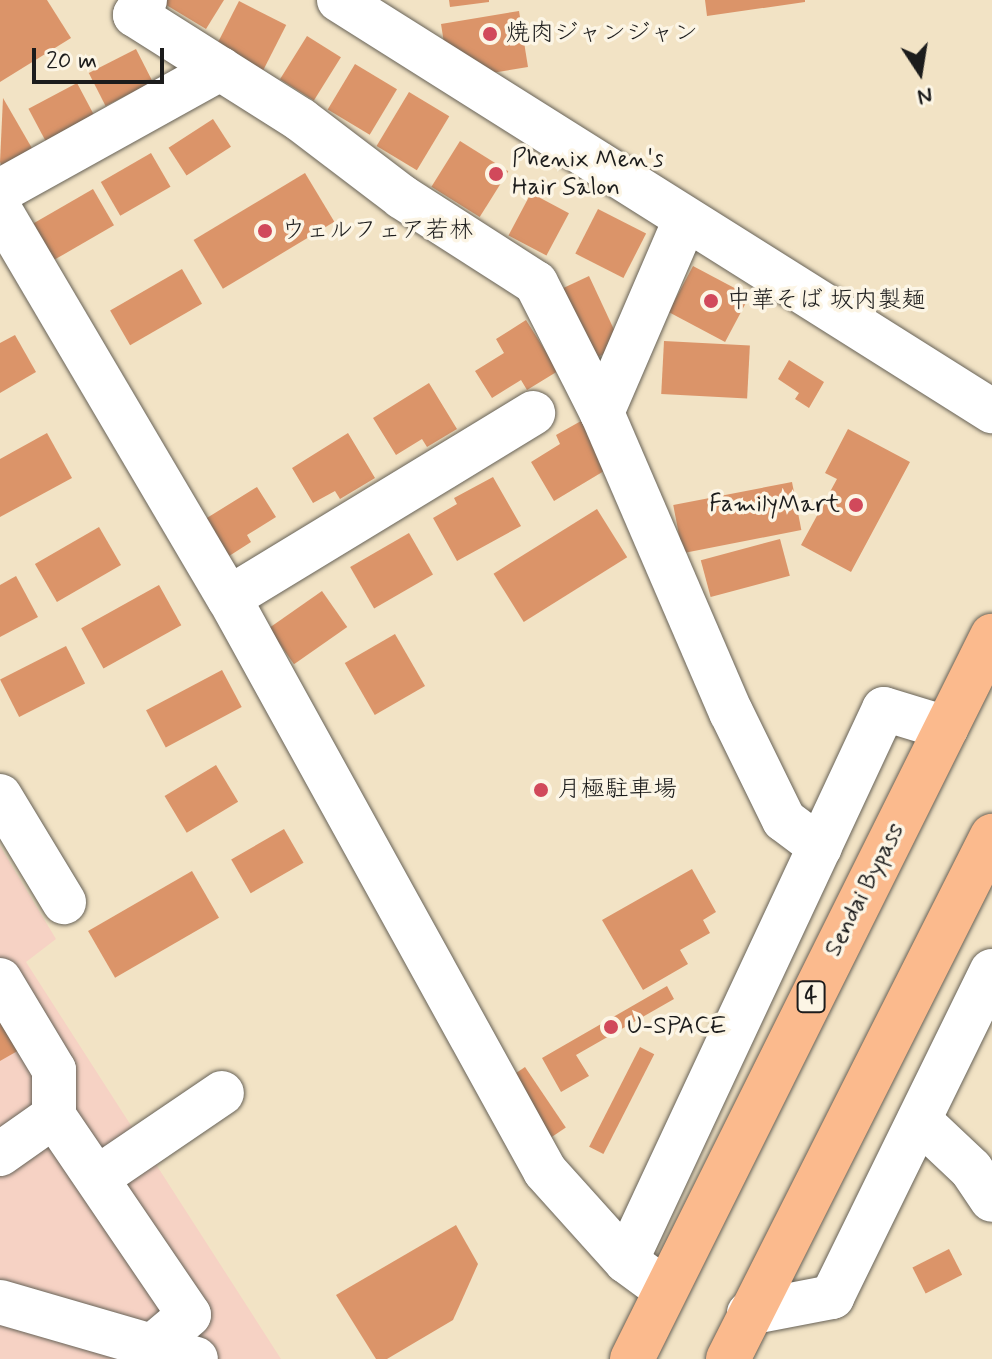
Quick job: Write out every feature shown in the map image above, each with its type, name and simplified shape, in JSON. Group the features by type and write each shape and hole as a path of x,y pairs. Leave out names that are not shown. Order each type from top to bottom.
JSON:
{"highway":[{"name":"Sendai Bypass","path":"632,1359 664,1289 992,636"},
{"path":"728,1359 992,836"}],"street":[{"path":"145,0 135,15 536,283 602,413 784,820 820,847"},
{"path":"339,0 992,411"},
{"path":"0,191 220,69"},
{"path":"0,210 229,598 545,1171 626,1261 664,1289"},
{"path":"602,413 685,220"},
{"path":"229,598 533,413"},
{"path":"626,1261 884,709 946,728"},
{"path":"0,796 64,902"},
{"path":"749,1313 832,1297 992,971"},
{"path":"0,980 54,1070 54,1116 189,1315 151,1347"},
{"path":"97,1178 222,1093"},
{"path":"0,1154 54,1116"},
{"path":"919,1120 947,1142 992,1200"},
{"path":"0,1302 196,1359"}],"shaded area":[{"path":"0,846 56,939 26,962 281,1359 0,1359"}],"building":[{"path":"0,0 47,0 71,38 0,82"},
{"path":"158,0 224,0 206,29"},
{"path":"449,0 489,0 489,2 450,7"},
{"path":"705,0 805,0 805,2 707,16"},
{"path":"239,1 286,25 263,71 216,46"},
{"path":"519,11 528,67 486,74 444,43 441,24"},
{"path":"307,36 341,57 314,100 280,79"},
{"path":"136,49 153,82 106,106 89,73"},
{"path":"355,64 397,89 370,135 328,109"},
{"path":"77,83 95,117 46,142 28,109"},
{"path":"409,92 449,116 417,170 377,146"},
{"path":"3,98 33,150 3,168 0,162"},
{"path":"213,119 231,147 187,176 169,148"},
{"path":"460,141 508,171 480,217 431,187"},
{"path":"151,153 170,187 120,216 101,182"},
{"name":"ウェルフェア若林","path":"305,173 334,222 223,289 194,240"},
{"path":"93,189 114,225 54,260 33,224"},
{"path":"531,193 569,213 546,256 508,235"},
{"path":"598,209 646,234 623,278 575,254"},
{"path":"693,266 750,296 725,342 669,312"},
{"path":"182,269 202,304 130,345 110,310"},
{"path":"589,276 622,346 588,361 555,292"},
{"path":"526,320 558,371 527,390 521,380 492,398 475,371 504,353 496,339"},
{"path":"15,335 36,372 0,393 0,343"},
{"path":"664,341 750,346 747,398 661,394"},
{"path":"789,360 824,382 809,408 795,399 799,393 778,379"},
{"path":"429,383 457,429 427,447 422,439 396,455 373,418"},
{"path":"581,421 609,468 554,501 531,462 560,444 556,435"},
{"path":"848,429 910,462 851,572 801,545 837,479 825,473"},
{"path":"47,433 72,478 0,517 0,459"},
{"path":"348,433 375,478 340,499 335,491 313,503 292,468"},
{"path":"493,477 521,526 457,561 433,518 457,504 454,498"},
{"path":"792,482 801,530 683,553 673,505"},
{"path":"257,487 276,517 247,535 251,542 226,558 202,521"},
{"path":"597,509 627,557 524,622 494,574"},
{"path":"99,527 121,565 57,602 35,564"},
{"path":"409,533 433,575 374,609 350,567"},
{"path":"780,539 790,576 711,597 701,560"},
{"path":"16,576 38,617 0,637 0,585"},
{"path":"159,585 181,625 103,668 81,628"},
{"path":"322,591 347,627 294,664 269,628"},
{"path":"395,634 425,686 375,715 345,663"},
{"path":"66,646 85,683 19,717 0,680"},
{"path":"222,670 242,707 166,747 146,710"},
{"path":"216,765 238,802 187,833 165,796"},
{"path":"284,829 304,863 251,893 231,860"},
{"path":"692,869 716,912 703,920 710,933 680,950 688,964 643,990 602,920"},
{"path":"192,871 219,918 115,978 88,931"},
{"name":"U-SPACE","path":"667,986 674,999 576,1055 589,1076 561,1092 542,1058"},
{"path":"0,1015 21,1049 0,1061"},
{"path":"640,1047 654,1054 603,1154 589,1147"},
{"path":"525,1067 566,1128 552,1137 511,1077"},
{"path":"456,1225 478,1264 453,1320 387,1359 376,1359 336,1295"},
{"path":"949,1249 962,1275 926,1293 912,1268"}],"place":[{"name":"焼肉ジャンジャン","path":"490,34"},
{"name":"Phenix Men's Hair Salon","path":"496,174"},
{"name":"ウェルフェア若林","path":"265,231"},
{"name":"中華そば 坂内製麺","path":"711,301"},
{"name":"FamilyMart","path":"856,505"},
{"name":"月極駐車場","path":"541,790"},
{"name":"U-SPACE","path":"611,1027"}]}
